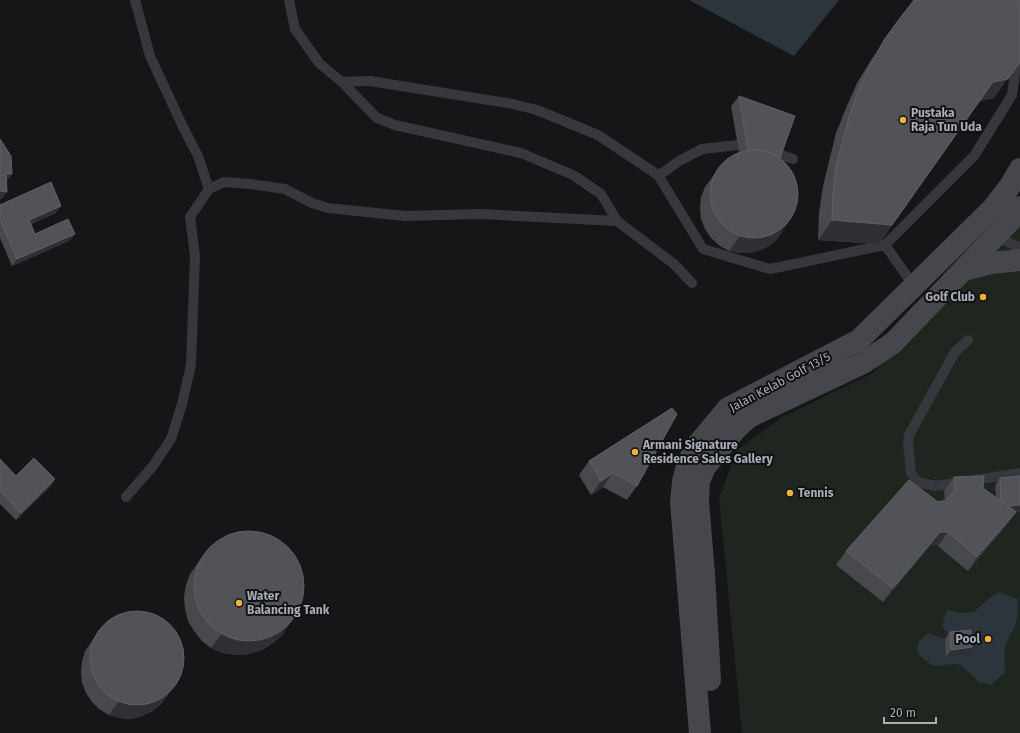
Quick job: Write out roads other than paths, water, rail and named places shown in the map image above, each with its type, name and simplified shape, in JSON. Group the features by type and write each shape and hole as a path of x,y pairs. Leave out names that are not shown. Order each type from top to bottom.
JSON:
{"street":[{"name":"Jalan Kelab Golf 13/5","path":"700,733 681,502 682,482 688,462 698,444 728,408 859,340 914,286 1008,215 1010,186 1020,169"},
{"path":"713,733 704,573 698,502 699,482 705,467 735,430 749,417 863,363 893,343 963,270 985,231"},
{"path":"963,270 1020,260"}],"lane":[{"path":"136,0 150,56 198,156 209,189"},
{"path":"289,0 295,29 319,64 342,82 377,118 395,125 521,153 574,175 601,194 617,221 674,264 692,283"},
{"path":"342,82 370,81 513,104 531,109 598,135 658,175 703,250 770,269 885,245 974,156 1012,95 1018,51 1020,48"},
{"path":"658,175 679,161 702,149 738,145"},
{"path":"778,154 792,159"},
{"path":"126,497 153,466 171,439 182,404 192,365 195,256 190,217 209,189 224,182 258,185 284,189 312,204 328,208 405,216 480,214 617,221"},
{"path":"985,231 1020,248"},
{"path":"885,245 914,286"},
{"path":"968,340 955,352 909,435 908,442 911,473 917,482 936,486 1020,473"}],"place":[{"name":"Pustaka Raja Tun Uda","path":"903,120"},
{"name":"Golf Club","path":"983,297"},
{"name":"Armani Signature Residence Sales Gallery","path":"635,452"},
{"name":"Tennis","path":"790,493"},
{"name":"Water Balancing Tank","path":"239,603"},
{"name":"Pool","path":"988,639"}]}
